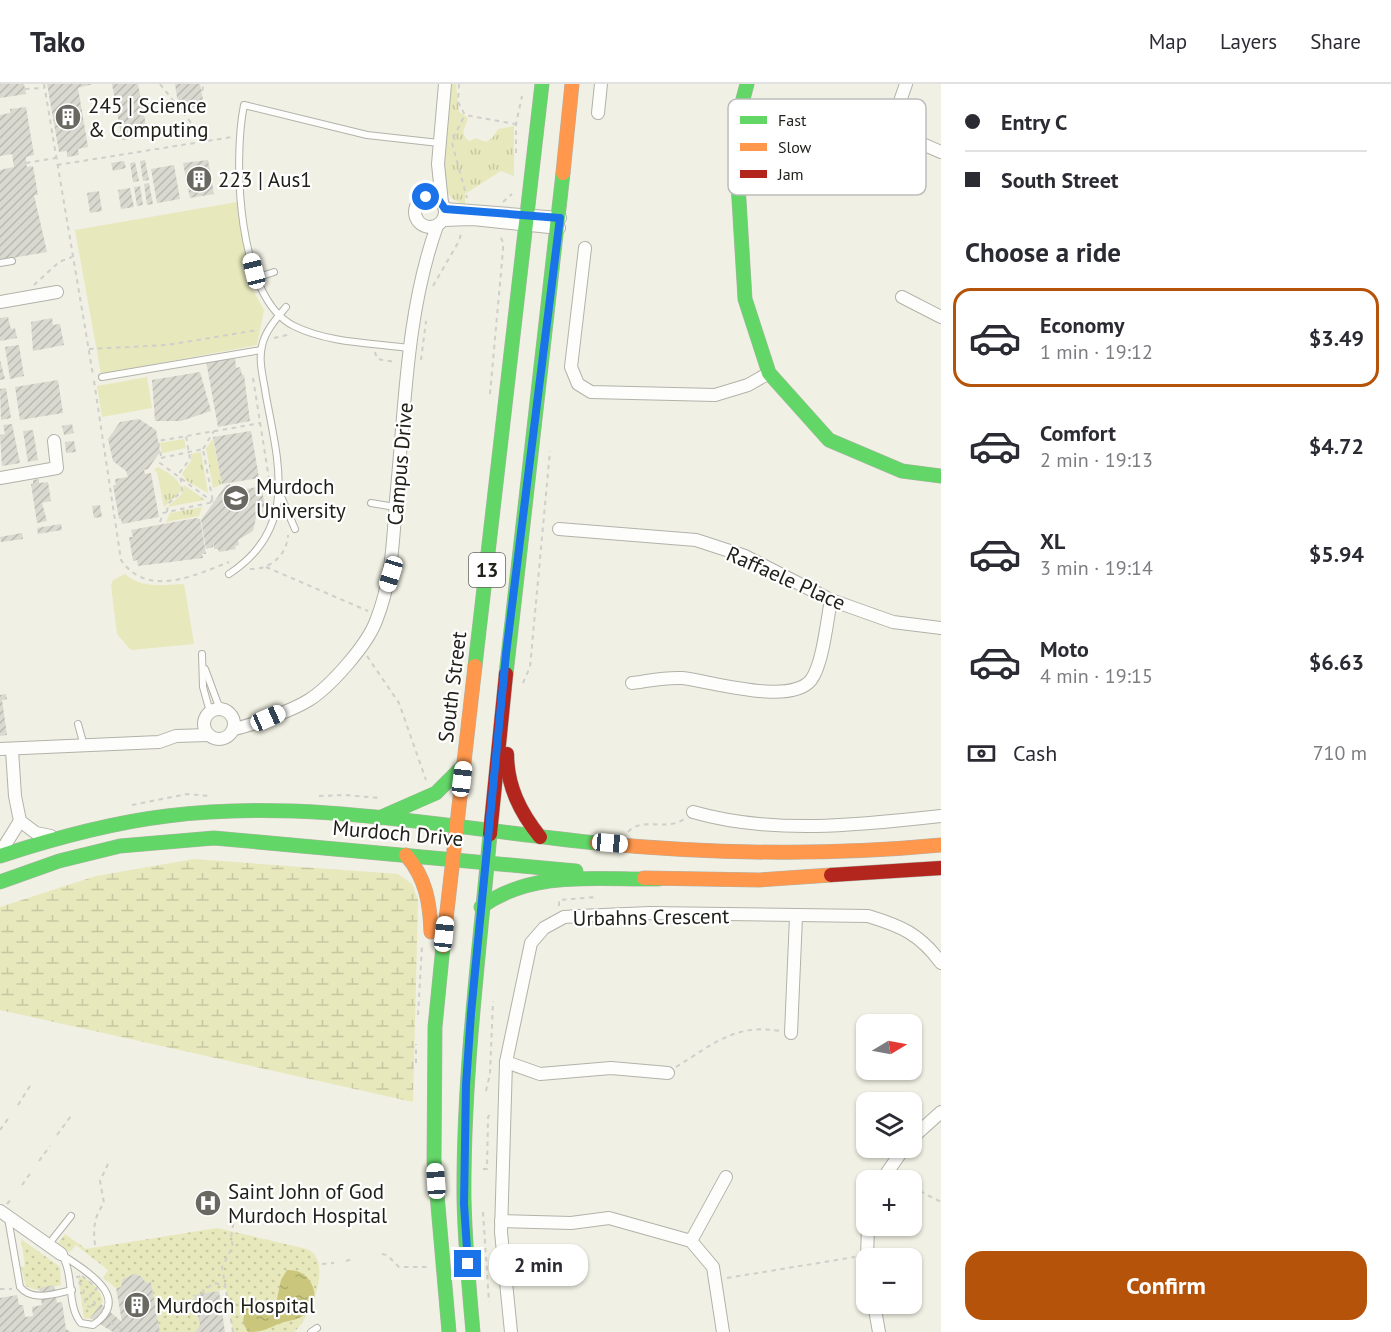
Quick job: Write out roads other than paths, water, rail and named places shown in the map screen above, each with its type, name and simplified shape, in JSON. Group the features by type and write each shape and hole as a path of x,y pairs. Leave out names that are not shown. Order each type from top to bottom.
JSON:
{"main road":[{"name":"South Street","path":"449,1332 434,1160 435,1027 452,860 528,221 542,84"},
{"name":"13","path":"474,1332 464,1204 466,1085 506,654 559,223 572,84"},
{"path":"743,99 747,84"},
{"path":"739,195 745,299 769,373 829,440 902,471 941,476"},
{"path":"506,654 512,703 507,762 509,778 526,821 540,837"},
{"path":"380,818 432,797 445,789 464,765"},
{"name":"Murdoch Drive","path":"0,855 55,837 118,821 218,810 281,810 456,825 540,837 775,855 941,845"},
{"name":"Murdoch Drive","path":"0,882 66,859 116,846 163,840 245,839 659,879 759,880 941,868"},
{"path":"406,855 419,871 431,906 433,1076"},
{"path":"481,907 491,897 529,883 659,879"}],"street":[{"name":"Campus Drive","path":"234,729 268,718 310,699 362,649 376,622 391,574 410,348 427,254 442,215 438,164 445,84"},
{"path":"598,113 601,84"},
{"path":"901,99 906,84"},
{"path":"926,146 941,152"},
{"name":"Campus Drive","path":"427,254 423,226 415,216 415,210 438,164"},
{"path":"421,200 432,197 442,215"},
{"path":"423,226 442,215 559,223"},
{"path":"465,215 499,222 528,221"},
{"path":"585,248 571,367 578,384 591,392 714,396 748,385 769,373"},
{"path":"0,302 57,292"},
{"path":"902,297 941,317"},
{"path":"0,478 57,468 54,441"},
{"name":"Raffaele Place","path":"559,529 696,540 745,556 831,600 893,622 941,628"},
{"path":"632,683 679,678 749,691 801,687 810,681 817,668 831,600"},
{"path":"176,736 216,708 257,720"},
{"path":"0,855 20,821 6,750 159,742 176,736 209,735 223,739 234,729 234,718 228,711"},
{"path":"207,716 209,735"},
{"path":"693,812 723,821 844,827 941,816"},
{"path":"20,821 36,833 55,837"},
{"name":"Urbahns Crescent","path":"512,1332 501,1221 506,1062 531,943 544,928 564,917 650,913 796,917 868,916 902,926 936,947 941,963"},
{"path":"791,1033 796,917"},
{"path":"506,1062 540,1074 610,1068 668,1072"},
{"path":"922,1129 941,1112"},
{"path":"887,1170 896,1158"},
{"path":"691,1241 726,1177"},
{"path":"5,1211 61,1254"},
{"path":"501,1221 571,1223 609,1218 691,1241 713,1267 723,1332"},
{"path":"876,1314 879,1332"}],"lane":[{"path":"410,348 326,336 293,326 279,316 265,300 251,259 238,174 239,136 244,105 368,135 440,143"},
{"path":"0,263 12,261"},
{"path":"256,279 274,272"},
{"path":"229,574 246,563 268,534 274,521 280,494 280,475 260,361 267,333 286,307"},
{"path":"102,377 261,350"},
{"path":"280,494 295,528"},
{"path":"371,503 396,507"},
{"path":"202,654 207,716"},
{"path":"203,665 218,704 228,711"},
{"path":"78,724 85,747"},
{"path":"5,1211 18,1277 24,1292 36,1296 72,1290"},
{"path":"48,1245 70,1216"},
{"path":"61,1254 97,1280 105,1290 108,1304 103,1317 93,1325 81,1323 76,1315 68,1268 61,1254"},
{"path":"311,1332 318,1328"}],"water":[{"path":"287,1270 301,1273 311,1282 315,1295 312,1309 298,1318 256,1332 248,1332 243,1323 245,1307 252,1300 267,1304 277,1299 281,1280"}],"place":[{"name":"245 | Science & Computing","path":"68,117"},
{"name":"223 | Aus1","path":"199,179"},
{"name":"Murdoch University","path":"236,498"},
{"name":"Saint John of God Murdoch Hospital","path":"208,1203"},
{"name":"Murdoch Hospital","path":"137,1305"}]}
